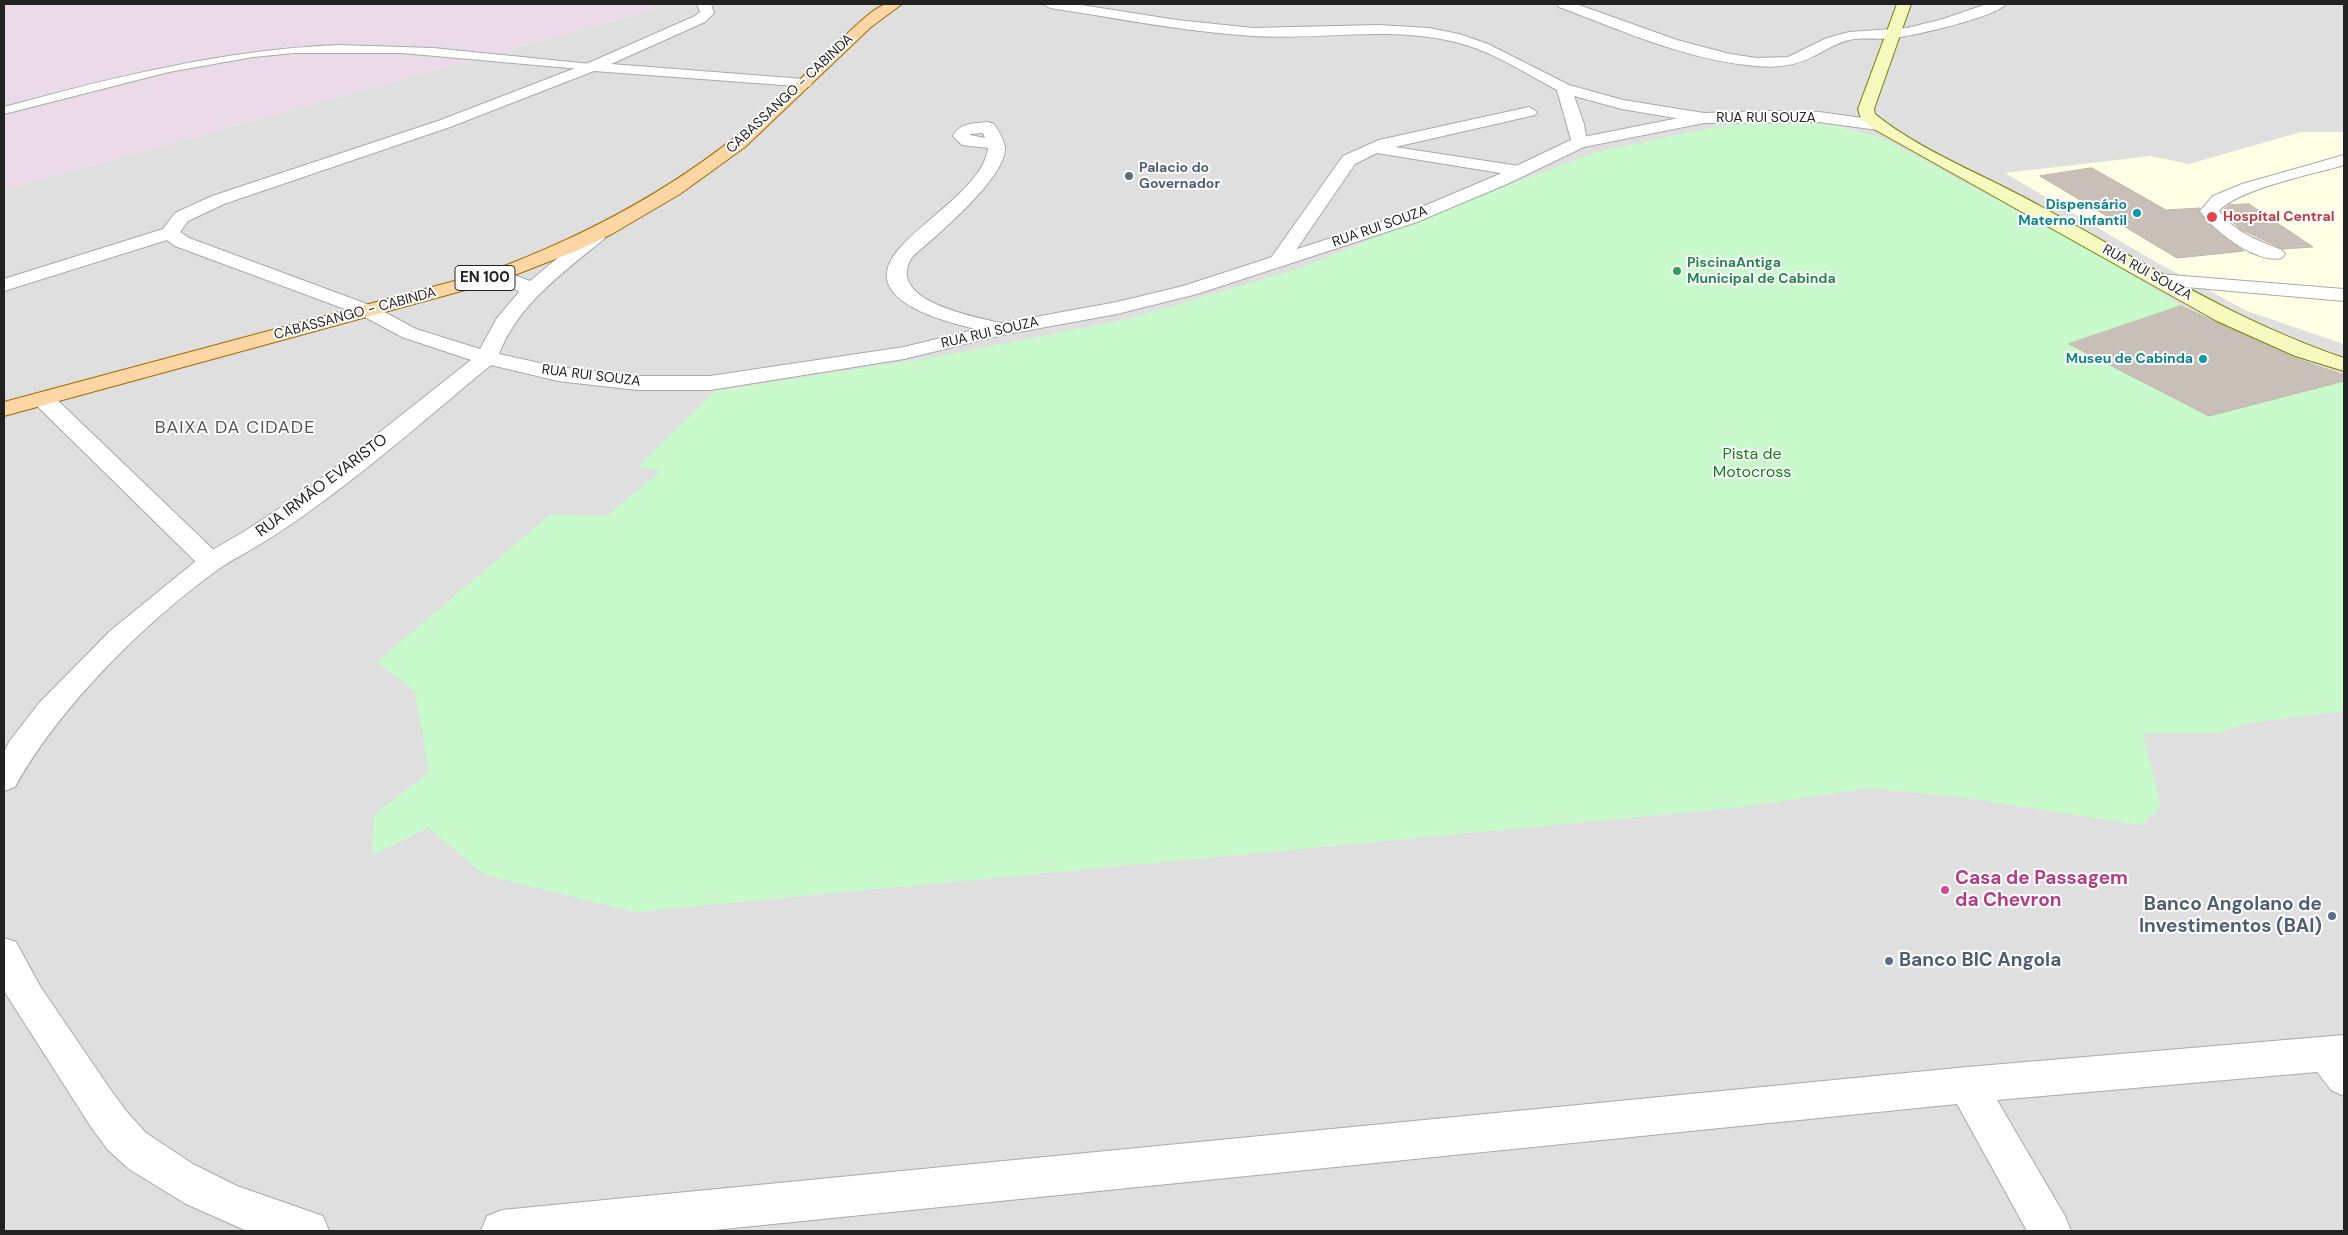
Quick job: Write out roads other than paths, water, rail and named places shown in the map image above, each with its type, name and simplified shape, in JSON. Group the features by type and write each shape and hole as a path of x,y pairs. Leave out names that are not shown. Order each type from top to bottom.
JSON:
{"main road":[{"name":"CABASSANGO - CABINDA","path":"4,409 495,276 535,262 597,235 673,190 721,158 804,84 872,18 895,4"},
{"path":"1878,125 1867,116 1866,108 1904,4"},
{"name":"RUA RUI SOUZA","path":"1878,125 2027,205 2240,326 2310,355 2344,365"}],"street":[{"path":"4,285 170,233 181,217 218,200 444,124 591,67 700,19 707,13 707,7 704,4"},
{"path":"1050,4 1234,31 1279,34 1368,30 1427,32 1454,37 1484,47 1564,88 1641,108 1704,118"},
{"path":"1564,4 1670,42 1736,60 1760,63 1784,62 1799,58 1834,40 1846,37 1893,34 1936,26 2000,4"},
{"path":"591,67 804,84"},
{"path":"1564,88 1576,124 1579,143"},
{"path":"1278,262 1349,160 1372,148 1528,112"},
{"name":"RUA RUI SOUZA","path":"170,233 182,242 368,311 409,333 487,358 558,374 637,383 710,383 904,353 1002,329 1117,308 1190,290 1411,218 1579,143 1704,118 1812,117 1878,125"},
{"path":"996,144 996,152 984,179 905,254 897,269 898,283 912,300 929,310 1002,329"},
{"path":"1372,148 1519,171"},
{"path":"2276,254 2236,237 2216,222 2209,211 2219,200 2248,188 2344,160"},
{"path":"487,358 497,331 510,314 597,235"},
{"path":"495,276 520,282 527,287 530,294"},
{"path":"2159,280 2344,295"},
{"name":"RUA IRMÃO EVARISTO","path":"4,779 20,750 49,710 83,674 150,612 211,562 254,537 313,497 487,358"},
{"path":"44,399 211,562"},
{"path":"4,953 42,1020 117,1130 142,1155 237,1206 288,1227 308,1231"},
{"path":"502,1231 1967,1085 2338,1061"},
{"path":"1967,1085 2050,1231"}],"lane":[{"path":"4,111 121,79 199,62 337,48 444,52 591,67"}],"place":[{"name":"Palacio do Governador","path":"1129,176"},
{"name":"Dispensário Materno Infantil","path":"2137,213"},
{"name":"Hospital Central","path":"2212,217"},
{"name":"PiscinaAntiga Municipal de Cabinda","path":"1677,271"},
{"name":"Museu de Cabinda","path":"2203,359"},
{"name":"Casa de Passagem da Chevron","path":"1945,890"},
{"name":"Banco Angolano de Investimentos (BAI)","path":"2332,916"},
{"name":"Banco BIC Angola","path":"1889,961"}],"district":[{"name":"BAIXA DA CIDADE","path":"235,428"}],"park label":[{"name":"Pista de Motocross","path":"1752,464"}]}
